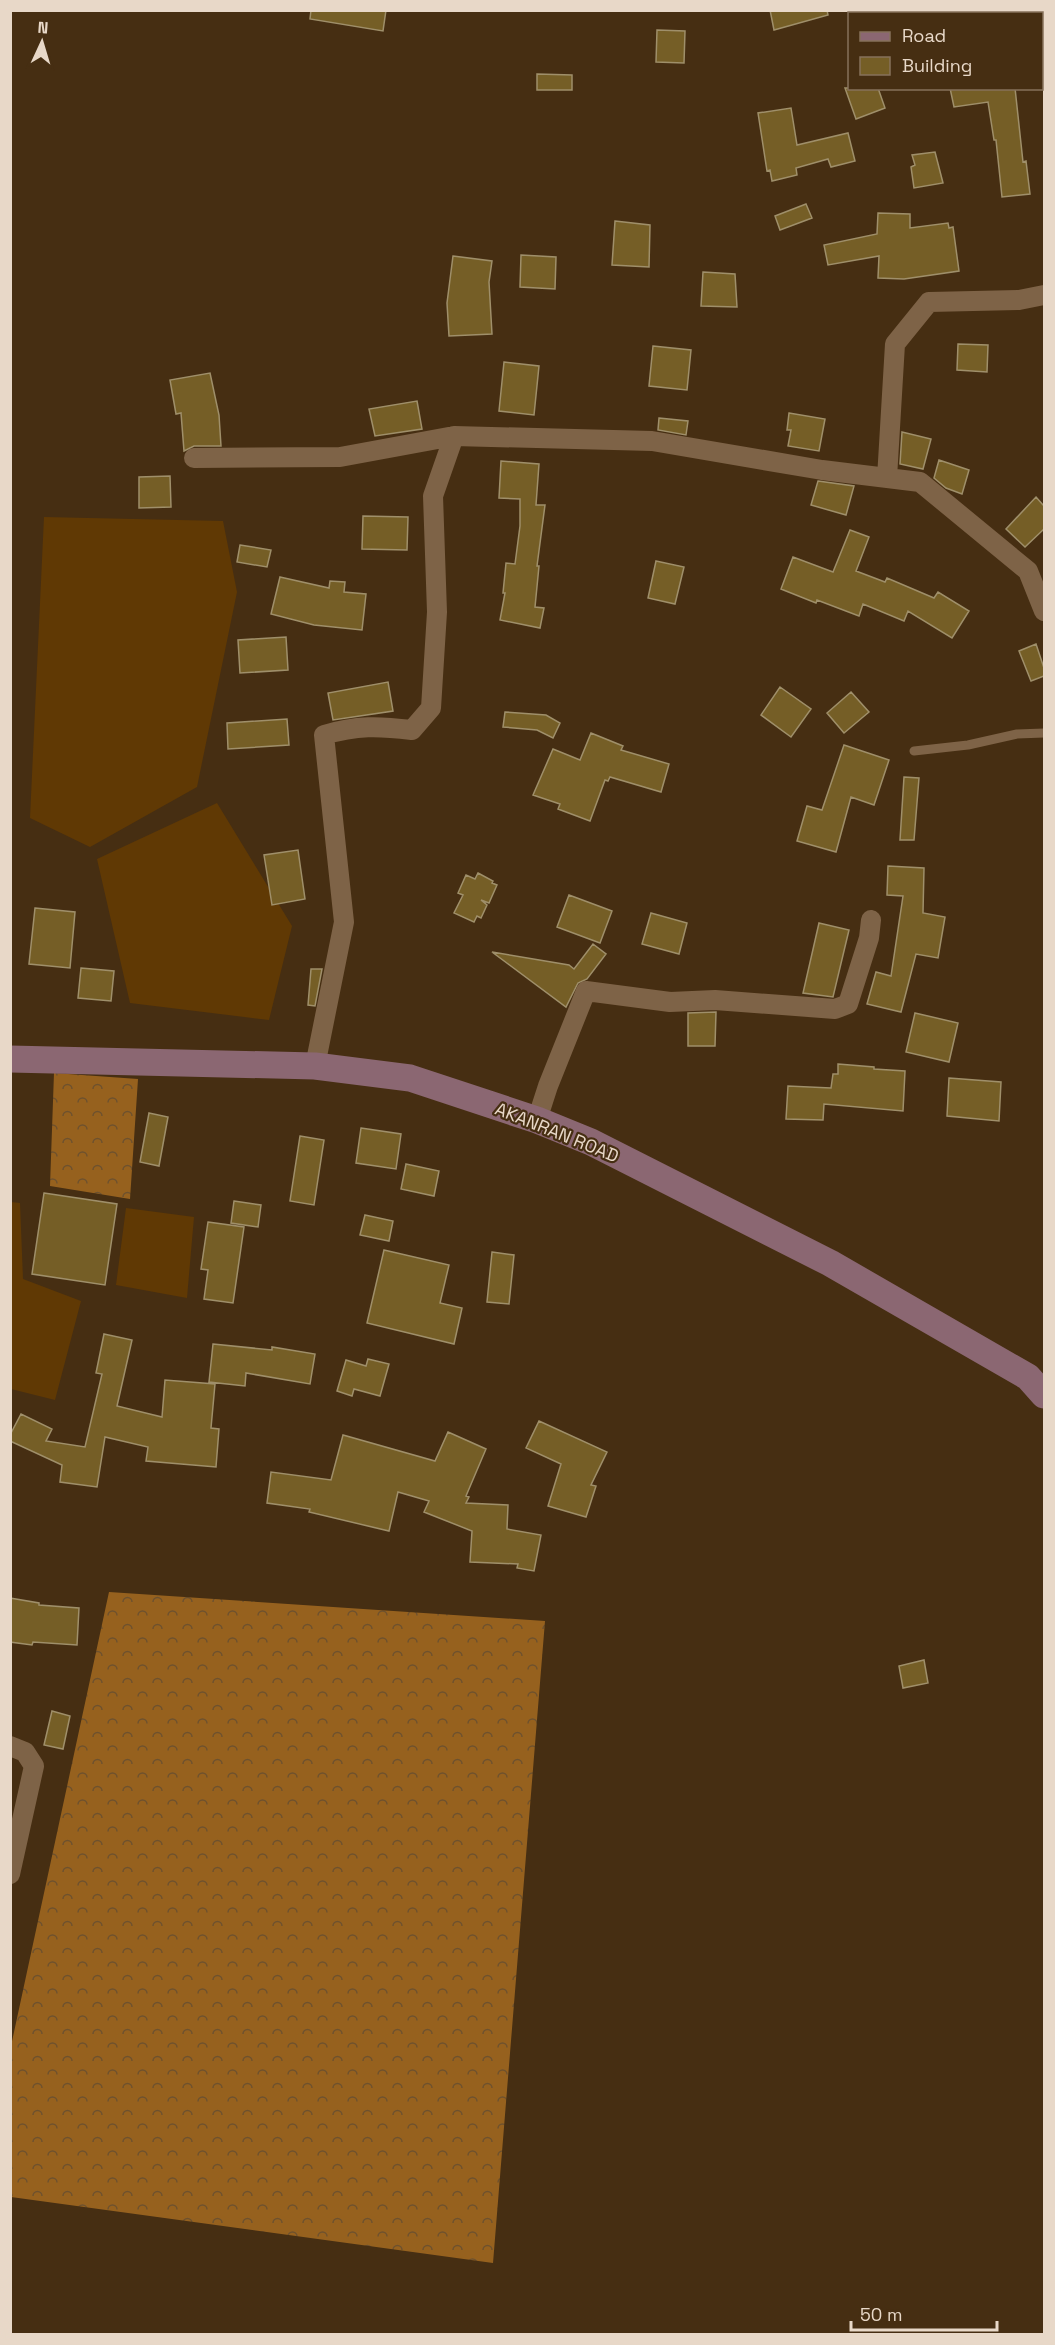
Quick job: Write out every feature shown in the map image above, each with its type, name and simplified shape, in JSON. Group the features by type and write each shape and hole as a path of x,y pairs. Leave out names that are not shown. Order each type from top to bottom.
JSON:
{"main road":[{"name":"AKANRAN ROAD","path":"10,1059 315,1066 410,1078 537,1120 591,1142 830,1263 1029,1377 1044,1395"}],"street":[{"path":"887,478 895,344 929,302 1019,300 1044,295"},
{"path":"315,1066 344,922 324,735 349,728 375,725 412,730 431,708 437,612 433,496 454,436"},
{"path":"194,458 340,457 454,436 652,441 822,470 920,482 1028,571 1044,611"},
{"path":"537,1120 586,991 670,1002 715,1000 835,1009 848,1004 869,938 872,920"},
{"path":"10,1746 25,1752 34,1766 10,1874"}],"lane":[{"path":"914,751 968,745 1017,734 1044,733"}],"shaded area":[{"path":"44,517 223,521 237,592 197,787 90,847 30,818"},
{"path":"217,803 292,926 269,1020 130,1003 97,859"},
{"path":"11,1202 20,1203 23,1279 81,1301 55,1400 11,1389"},
{"path":"126,1208 194,1217 187,1298 116,1285"}],"green space":[{"path":"54,1073 138,1079 130,1199 50,1186"},
{"path":"109,1592 545,1621 493,2263 11,2197 11,2046"}],"building":[{"path":"311,10 386,10 383,31 310,19"},
{"path":"770,10 827,10 828,15 774,30"},
{"path":"657,30 685,31 684,63 656,62"},
{"path":"537,74 572,75 572,90 537,90"},
{"path":"845,88 848,90 879,90 885,108 856,119"},
{"path":"950,90 1015,90 1023,162 1026,161 1030,194 1002,197 996,140 994,140 988,102 954,107"},
{"path":"791,108 797,145 848,133 855,161 831,167 828,159 796,168 797,175 772,181 770,170 767,171 758,113"},
{"path":"935,152 943,183 914,188 911,167 915,165 912,155"},
{"path":"806,204 812,218 780,230 775,216"},
{"path":"878,213 910,214 910,228 948,223 949,228 953,227 959,271 904,279 878,278 879,256 828,265 824,245 877,234"},
{"path":"615,221 650,225 649,267 612,265"},
{"path":"521,255 556,257 555,289 520,287"},
{"path":"453,256 492,261 489,282 492,334 449,336 447,303"},
{"path":"703,272 735,274 737,307 701,306"},
{"path":"958,344 988,345 987,372 957,370"},
{"path":"653,346 691,350 687,390 649,386"},
{"path":"504,362 539,366 534,415 499,411"},
{"path":"210,373 219,415 221,446 194,446 184,451 181,413 176,414 170,380"},
{"path":"417,401 422,429 375,436 369,409"},
{"path":"789,413 825,419 819,451 788,446 791,430 787,430"},
{"path":"659,418 688,421 686,435 658,430"},
{"path":"902,432 931,439 923,469 900,464"},
{"path":"939,460 969,470 962,494 946,488 934,478"},
{"path":"501,461 539,464 536,505 545,505 537,566 539,566 535,607 544,608 540,628 500,620 505,593 503,593 506,563 515,564 520,526 520,499 499,498"},
{"path":"170,476 171,507 139,508 139,477"},
{"path":"818,481 854,486 846,515 811,505"},
{"path":"1036,497 1044,506 1044,529 1025,547 1006,529"},
{"path":"363,516 408,517 407,550 362,549"},
{"path":"850,530 869,537 856,571 885,582 887,578 934,598 938,592 969,611 952,638 908,611 904,621 863,604 859,616 781,589 793,557 833,572"},
{"path":"240,545 271,550 267,567 237,562"},
{"path":"656,561 684,567 675,604 648,598"},
{"path":"280,577 329,588 330,581 345,582 344,592 366,594 362,630 314,625 271,614"},
{"path":"286,637 288,670 240,673 238,640"},
{"path":"1036,644 1044,668 1044,676 1031,681 1019,651"},
{"path":"388,682 393,711 333,720 328,693"},
{"path":"780,687 811,709 791,737 761,715"},
{"path":"851,692 869,712 844,733 827,713"},
{"path":"505,712 546,715 560,723 553,738 537,730 503,727"},
{"path":"287,719 289,745 228,749 227,723"},
{"path":"591,733 623,746 621,750 669,764 661,792 610,777 608,781 605,780 590,821 558,809 560,804 533,795 553,749 580,760"},
{"path":"844,745 889,760 874,805 851,797 836,852 797,841 807,806 822,810"},
{"path":"904,777 919,778 914,840 900,840"},
{"path":"298,850 305,899 272,905 264,855"},
{"path":"888,866 924,868 923,913 945,917 938,958 916,954 901,1012 867,1004 876,972 891,976 903,896 887,895"},
{"path":"478,873 497,885 489,903 481,900 487,905 481,918 477,916 474,922 454,913 463,895 458,893 466,875 475,879"},
{"path":"569,895 612,911 600,943 557,927"},
{"path":"35,908 75,912 70,968 29,964"},
{"path":"651,913 687,923 679,954 642,944"},
{"path":"819,923 849,930 833,997 803,993"},
{"path":"593,944 606,954 587,979 578,983 566,1007 492,952 569,965 574,969"},
{"path":"81,968 114,971 111,1001 78,998"},
{"path":"311,969 322,969 315,1006 308,1005"},
{"path":"716,1012 715,1046 688,1046 688,1013"},
{"path":"915,1013 958,1023 949,1062 906,1052"},
{"path":"838,1064 905,1071 903,1111 824,1104 823,1120 786,1119 788,1086 831,1088 833,1074 838,1074"},
{"path":"949,1078 1001,1082 999,1121 947,1116"},
{"path":"149,1113 168,1117 159,1166 140,1162"},
{"path":"361,1128 401,1134 396,1169 356,1163"},
{"path":"300,1136 324,1140 314,1205 290,1201"},
{"path":"406,1164 439,1171 434,1196 401,1189"},
{"path":"44,1193 117,1204 105,1285 32,1274"},
{"path":"234,1201 261,1205 258,1227 231,1223"},
{"path":"365,1215 393,1221 389,1241 360,1235"},
{"path":"208,1222 244,1227 233,1303 204,1299 208,1270 201,1269"},
{"path":"384,1250 449,1265 440,1303 462,1308 454,1344 367,1323"},
{"path":"492,1252 514,1255 509,1304 487,1302"},
{"path":"104,1334 132,1340 117,1406 162,1417 165,1380 215,1384 211,1428 219,1429 216,1467 146,1461 148,1447 105,1437 97,1487 60,1482 62,1465 10,1441 10,1435 21,1414 52,1429 46,1441 85,1447 102,1374 96,1373"},
{"path":"213,1344 272,1350 272,1347 315,1354 310,1384 246,1373 245,1386 209,1382"},
{"path":"368,1359 389,1364 380,1396 354,1389 352,1396 337,1391 346,1360 366,1366"},
{"path":"539,1421 607,1452 591,1485 596,1486 586,1517 548,1506 561,1464 526,1448"},
{"path":"448,1432 486,1449 466,1496 469,1497 466,1503 508,1505 507,1529 541,1535 534,1571 517,1568 518,1564 470,1562 472,1531 424,1512 429,1501 398,1492 389,1531 309,1512 310,1509 267,1503 271,1472 331,1480 343,1435 435,1461"},
{"path":"10,1598 39,1603 39,1605 79,1608 77,1645 33,1642 32,1645 10,1642"},
{"path":"924,1660 928,1683 903,1688 899,1666"},
{"path":"52,1711 70,1716 63,1749 44,1745"}]}
